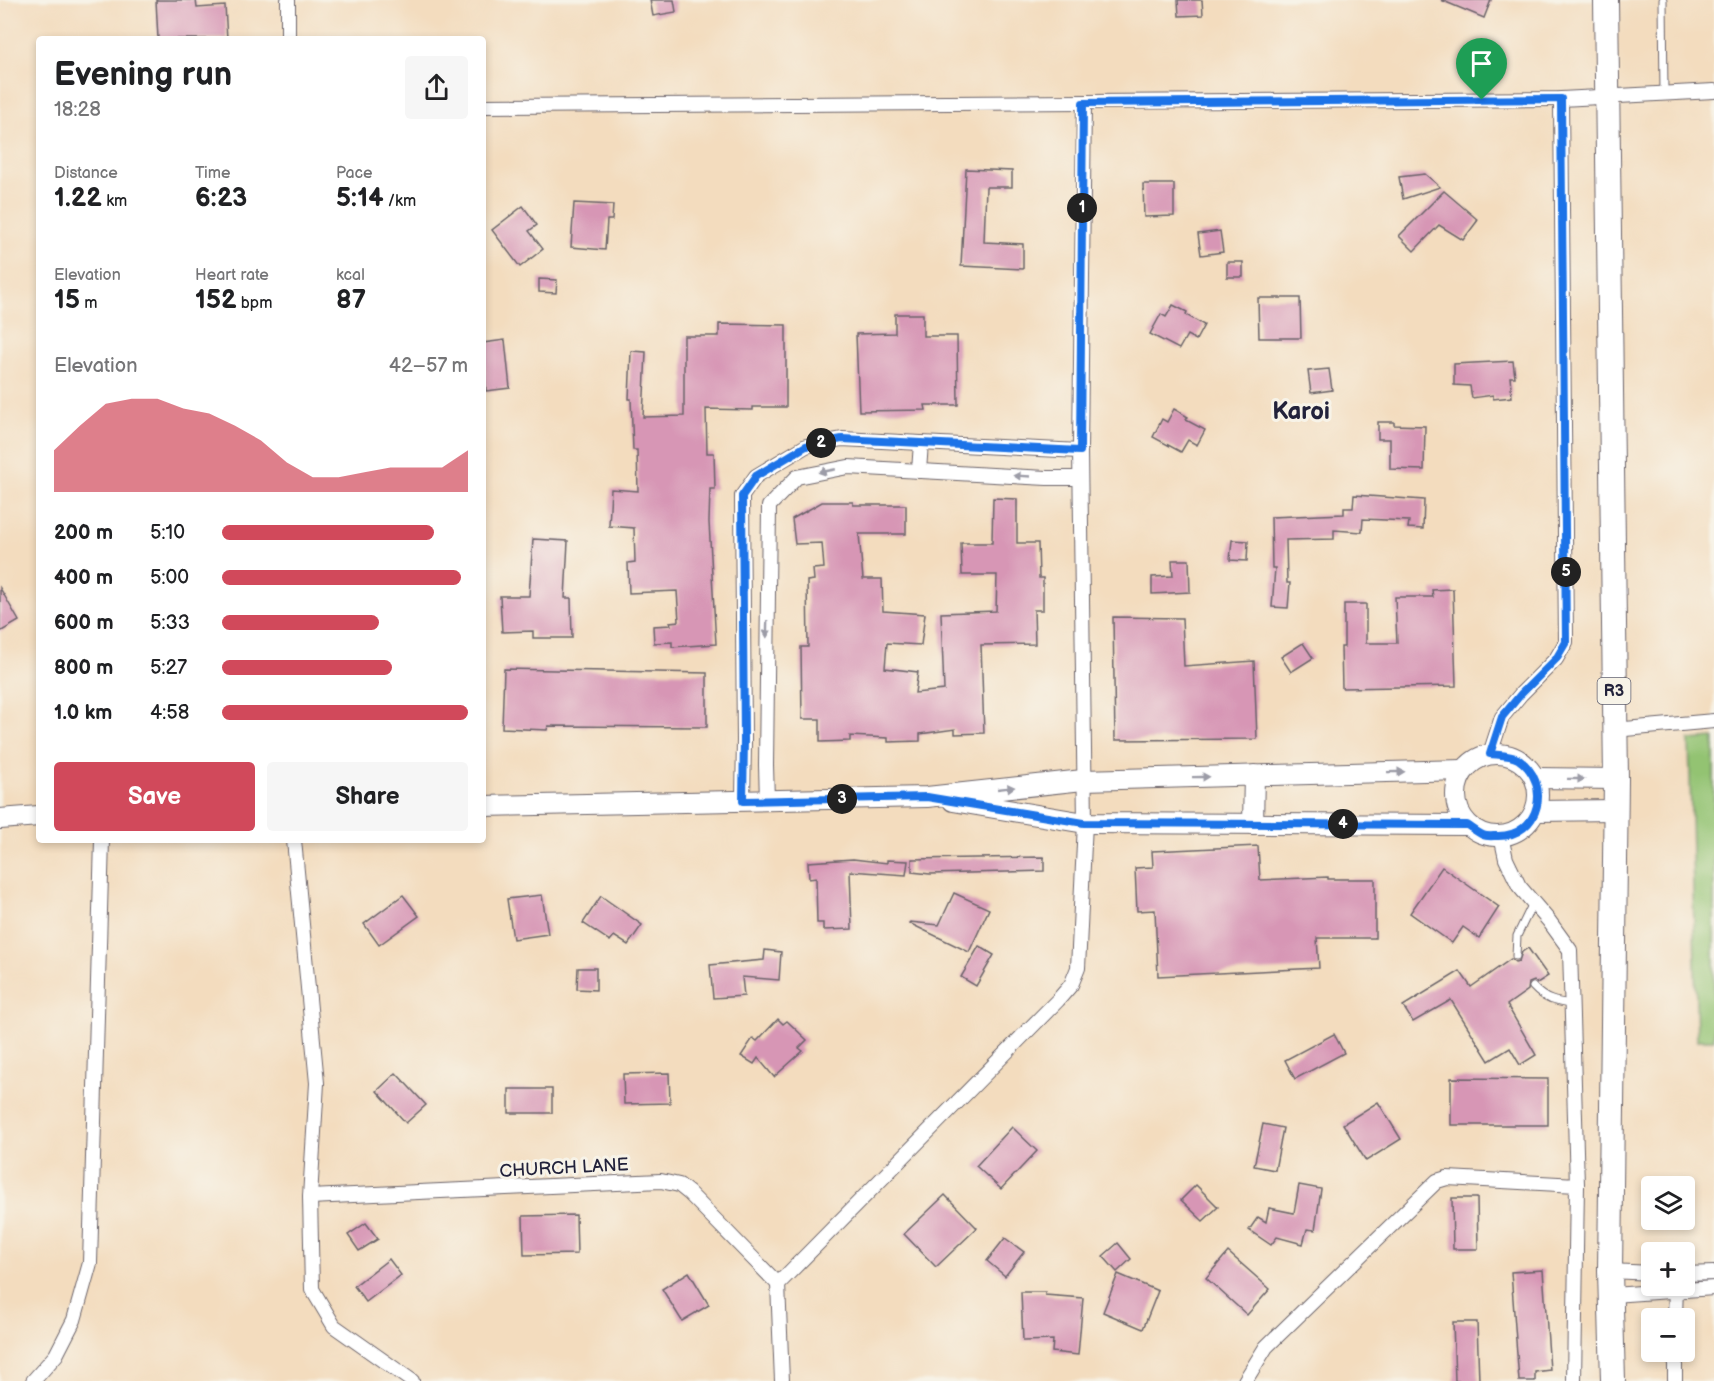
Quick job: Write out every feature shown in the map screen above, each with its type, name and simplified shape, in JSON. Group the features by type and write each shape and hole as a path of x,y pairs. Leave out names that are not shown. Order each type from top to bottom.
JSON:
{"highway":[{"name":"R3","path":"1606,0 1616,779 1611,1283 1613,1381"}],"street":[{"path":"288,0 288,36"},
{"path":"486,106 1561,99 1714,91"},
{"path":"1490,754 1502,717 1556,659 1566,642 1561,99"},
{"path":"782,1381 778,1284 1071,985 1078,968 1084,823 1080,478 1083,103"},
{"path":"743,801 742,496 756,476 806,446 842,439 1080,451"},
{"path":"919,471 921,443"},
{"path":"767,801 769,506 797,477 848,467 1080,478"},
{"path":"742,563 768,563"},
{"path":"1614,730 1714,721"},
{"path":"1490,754 1517,758 1535,778 1539,795 1536,811 1526,825 1511,835 1484,836 1467,825 1457,808 1456,788 1463,770 1475,759 1490,754"},
{"path":"486,806 927,797 1083,780 1463,770"},
{"path":"1253,824 1254,775"},
{"path":"1535,778 1616,779"},
{"path":"927,797 1084,823 1467,825"},
{"path":"1536,811 1616,810"},
{"path":"0,819 36,816"},
{"path":"1501,836 1506,859 1519,886 1570,950 1577,1185 1574,1381"},
{"path":"33,1381 56,1355 74,1320 90,1263 102,843"},
{"path":"294,843 316,1083 310,1197 312,1289 334,1326 412,1381"},
{"path":"1245,1381 1266,1347 1437,1181 1447,1178 1577,1185"},
{"name":"CHURCH LANE","path":"310,1197 661,1181 679,1185 689,1193 778,1284"},
{"path":"1695,1274 1714,1274"},
{"path":"1611,1283 1641,1276"},
{"path":"1611,1283 1641,1285"},
{"path":"1695,1288 1714,1288"},
{"path":"1675,1362 1675,1381"}],"lane":[{"path":"1664,0 1664,93"},
{"path":"1516,956 1517,936 1533,903"},
{"path":"1533,987 1542,997 1572,1004"}],"green space":[{"path":"1714,738 1714,1040 1697,1040 1689,740"}],"building":[{"path":"156,0 196,0 197,8 225,6 227,36 158,36"},
{"path":"650,0 674,0 676,12 653,16"},
{"path":"1178,0 1202,0 1203,15 1179,16"},
{"path":"1441,0 1491,0 1484,18"},
{"path":"966,169 1012,171 1012,187 986,187 984,242 1023,244 1023,269 961,266"},
{"path":"1425,174 1440,187 1403,199 1399,177"},
{"path":"1143,184 1174,184 1174,216 1144,217"},
{"path":"1444,191 1478,220 1463,240 1439,225 1414,251 1399,236"},
{"path":"574,203 613,205 612,220 607,220 605,250 571,247"},
{"path":"523,206 537,225 529,231 543,249 520,267 492,230"},
{"path":"1220,231 1223,252 1201,255 1198,234"},
{"path":"1227,262 1243,262 1243,277 1227,277"},
{"path":"539,279 557,280 556,293 539,292"},
{"path":"1258,298 1300,298 1301,338 1259,338"},
{"path":"1173,305 1204,325 1196,340 1187,335 1179,349 1150,334 1161,314 1166,317"},
{"path":"895,314 923,314 923,336 957,336 958,405 925,405 926,410 859,411 856,334 895,333"},
{"path":"719,324 786,325 786,407 753,407 753,410 706,409 707,453 714,453 715,489 710,489 709,522 716,644 672,647 672,642 654,643 653,626 671,625 670,622 679,621 677,591 629,593 628,563 635,562 634,528 609,526 611,489 638,491 637,450 633,450 631,399 629,399 631,351 646,352 643,417 684,416 684,336 719,336"},
{"path":"505,340 510,388 486,391 486,343"},
{"path":"1513,361 1515,377 1510,377 1512,397 1493,399 1493,395 1472,398 1470,386 1454,385 1454,364"},
{"path":"1329,369 1332,390 1311,393 1308,371"},
{"path":"1174,409 1188,417 1186,420 1205,430 1197,445 1188,440 1181,452 1153,437 1162,419 1167,422"},
{"path":"1378,422 1425,426 1424,470 1390,469 1390,439 1378,439"},
{"path":"1354,495 1424,500 1423,529 1408,528 1409,521 1363,519 1362,532 1334,530 1334,539 1286,540 1287,583 1290,583 1288,608 1272,607 1275,568 1272,568 1271,517 1344,514 1344,508 1353,508"},
{"path":"993,498 1017,499 1017,543 1038,543 1039,578 1043,578 1043,610 1034,610 1035,644 981,645 984,733 955,734 955,729 920,734 920,741 888,742 888,738 850,736 850,741 820,742 820,719 802,719 801,647 808,647 807,581 814,580 813,569 824,568 822,543 795,544 792,519 822,502 853,502 853,505 906,505 906,534 859,534 863,579 882,579 883,611 925,614 921,645 887,643 885,668 918,672 915,693 944,690 941,613 996,611 997,575 962,575 961,543 992,543"},
{"path":"533,539 568,541 565,598 571,598 572,638 533,638 533,631 502,632 500,596 529,596"},
{"path":"1232,540 1248,541 1247,561 1230,560"},
{"path":"1172,560 1189,560 1190,592 1152,594 1152,577 1173,576"},
{"path":"0,588 19,621 0,632"},
{"path":"1453,589 1456,686 1342,688 1341,647 1344,647 1344,604 1366,604 1366,643 1397,643 1395,597 1433,597 1432,590"},
{"path":"1113,617 1182,618 1184,666 1254,661 1257,739 1115,740"},
{"path":"1303,643 1313,658 1291,672 1281,657"},
{"path":"504,669 707,673 707,727 548,726 547,730 502,728"},
{"path":"1258,846 1260,880 1328,877 1328,879 1375,879 1375,938 1317,938 1319,968 1158,976 1155,910 1137,911 1135,868 1153,867 1152,851"},
{"path":"1044,857 1044,871 930,874 912,872 912,859"},
{"path":"853,859 887,863 887,860 908,861 906,875 850,871 852,929 823,930 823,923 817,923 816,878 809,879 808,862"},
{"path":"1442,867 1499,907 1479,938 1463,927 1452,943 1410,913"},
{"path":"954,893 989,909 969,952 909,923 939,925"},
{"path":"403,895 419,916 379,945 364,924"},
{"path":"542,895 548,934 513,939 507,899"},
{"path":"601,896 642,925 628,945 614,936 610,941 583,923"},
{"path":"979,946 994,955 976,986 961,977"},
{"path":"1528,948 1548,976 1537,983 1534,981 1529,983 1528,990 1507,1005 1536,1055 1520,1065 1510,1048 1489,1061 1451,1000 1413,1022 1403,1006 1460,971 1471,987 1511,959 1515,962 1519,961 1522,952"},
{"path":"765,950 781,952 779,980 742,977 744,996 713,998 710,965 764,960"},
{"path":"578,968 596,968 596,990 577,989"},
{"path":"778,1019 783,1024 787,1021 807,1040 799,1048 803,1051 774,1077 758,1058 754,1064 741,1056 753,1038 757,1041"},
{"path":"1334,1034 1344,1053 1295,1079 1285,1060"},
{"path":"396,1073 426,1105 406,1123 377,1091"},
{"path":"669,1073 670,1103 624,1104 623,1074"},
{"path":"1451,1078 1548,1079 1548,1125 1451,1125"},
{"path":"509,1089 552,1089 552,1113 509,1113"},
{"path":"1378,1102 1401,1139 1366,1161 1343,1124"},
{"path":"1263,1124 1283,1128 1275,1170 1254,1166"},
{"path":"1012,1127 1037,1151 1001,1189 976,1166"},
{"path":"1196,1185 1218,1207 1203,1221 1181,1200"},
{"path":"1299,1185 1321,1189 1315,1230 1307,1229 1303,1244 1277,1237 1271,1245 1249,1230 1258,1217 1266,1222 1269,1208 1294,1213"},
{"path":"945,1195 977,1228 936,1267 904,1234"},
{"path":"1452,1198 1477,1198 1478,1249 1453,1249"},
{"path":"576,1215 577,1254 524,1255 523,1216"},
{"path":"366,1223 378,1239 359,1251 348,1235"},
{"path":"1005,1238 1024,1252 1005,1276 987,1261"},
{"path":"1118,1243 1131,1259 1117,1272 1103,1256"},
{"path":"1228,1252 1270,1289 1247,1315 1206,1278"},
{"path":"389,1259 401,1275 366,1302 354,1286"},
{"path":"1543,1270 1550,1370 1535,1372 1535,1381 1519,1381 1511,1272"},
{"path":"689,1272 709,1305 682,1321 662,1289"},
{"path":"1118,1274 1158,1291 1143,1329 1103,1312"},
{"path":"1021,1292 1045,1292 1045,1295 1083,1298 1078,1355 1052,1352 1053,1340 1023,1341"},
{"path":"1453,1322 1477,1322 1479,1381 1455,1381"}],"district":[{"name":"Karoi","path":"1301,411"}],"route":[{"path":"1561,99 1566,642 1556,659 1502,717 1490,754 1517,758 1535,778 1539,795 1536,811 1526,825 1511,835 1484,836 1467,825 1084,823 927,797 743,801 742,496 756,476 806,446 842,439 1080,451 1083,103 1482,100 1561,99"}]}
